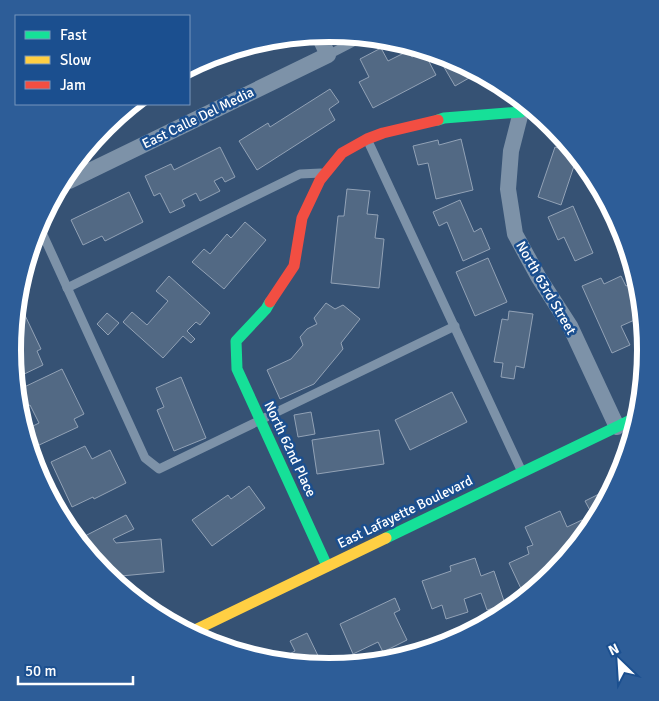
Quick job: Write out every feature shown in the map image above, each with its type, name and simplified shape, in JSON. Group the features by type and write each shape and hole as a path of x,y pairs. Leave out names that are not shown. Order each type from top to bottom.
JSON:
{"street":[{"path":"322,42 328,55"},
{"name":"East Calle Del Media","path":"73,179 328,55"},
{"path":"326,173 342,153 383,132 444,118 522,110"},
{"name":"North 63rd Street","path":"523,111 510,151 508,189 515,234 570,326 617,427"},
{"name":"North 62nd Place","path":"326,173 320,180 302,218 294,266 266,309 236,341 237,369 327,566"},
{"name":"East Lafayette Boulevard","path":"197,629 630,420"}],"lane":[{"path":"328,55 351,43"},
{"path":"367,139 522,472"},
{"path":"67,288 300,174 326,173"},
{"path":"44,236 145,458 159,469 455,326"}],"building":[{"path":"381,48 388,61 406,52 412,57 416,55 427,59 436,75 373,108 359,82 369,77 360,59"},
{"path":"442,64 471,77 455,86"},
{"path":"330,89 339,102 329,109 335,120 257,170 239,141 268,123 270,127"},
{"path":"461,139 473,190 436,199 428,163 418,165 413,146 438,140 439,145"},
{"path":"220,147 235,177 225,182 222,177 214,181 220,191 200,201 196,193 182,200 185,206 170,213 160,193 154,196 145,176 171,164 174,170"},
{"path":"555,147 563,150 575,164 561,205 538,197"},
{"path":"347,189 370,191 367,214 378,215 375,238 384,239 379,288 331,283 338,216 344,216"},
{"path":"129,192 143,222 105,241 102,236 83,245 71,220"},
{"path":"460,200 474,232 481,228 490,249 463,261 447,222 439,226 433,212"},
{"path":"573,206 593,253 575,261 564,237 558,240 548,217"},
{"path":"245,222 266,240 224,289 192,262 204,249 210,254 227,234 231,238"},
{"path":"488,258 507,302 475,316 456,272"},
{"path":"169,276 210,313 200,325 196,322 187,331 195,339 191,343 183,336 163,358 123,322 132,312 147,325 168,301 156,291"},
{"path":"621,276 626,286 630,284 635,310 636,319 621,326 630,345 612,353 582,286 601,278 604,284"},
{"path":"326,303 335,309 343,305 360,319 341,343 343,349 314,384 280,399 267,370 291,359 303,345 300,337 307,329 317,324 314,318"},
{"path":"509,311 533,314 524,368 516,366 514,379 501,377 503,363 494,362 502,319 508,320"},
{"path":"24,313 41,349 37,351 43,365 22,375 21,350"},
{"path":"107,313 119,323 108,335 97,324"},
{"path":"62,369 84,414 74,419 78,427 37,446 31,427 39,423 30,405 26,407 24,387"},
{"path":"181,377 206,438 174,451 157,410 164,407 156,388"},
{"path":"452,392 467,422 410,450 395,420"},
{"path":"311,412 315,434 298,437 294,415"},
{"path":"379,430 384,464 317,474 312,440"},
{"path":"85,446 92,459 110,450 126,483 94,499 93,497 72,507 51,462"},
{"path":"249,486 265,508 212,546 192,520 228,495 231,499"},
{"path":"603,492 591,513 585,501"},
{"path":"560,511 567,527 582,520 584,525 561,554 522,591 509,563 529,554 527,547 533,545 525,527"},
{"path":"126,515 134,529 113,539 116,543 161,539 164,572 120,576 84,537"},
{"path":"475,558 481,576 494,571 505,604 487,610 481,593 464,599 468,612 446,619 442,605 432,609 422,581 451,571 450,566"},
{"path":"395,598 400,610 394,613 407,640 383,652 378,642 353,654 340,624"},
{"path":"307,633 319,658 286,656 295,651 290,641"}],"traffic: fast":[{"path":"438,120 521,112 522,110"},
{"path":"270,302 266,309 236,341 237,369 327,566"},
{"path":"386,538 629,421"}],"traffic: slow":[{"path":"197,629 386,538"}],"traffic: jam":[{"path":"270,302 294,266 302,218 320,180 342,153 367,139 383,133 438,120"}]}
